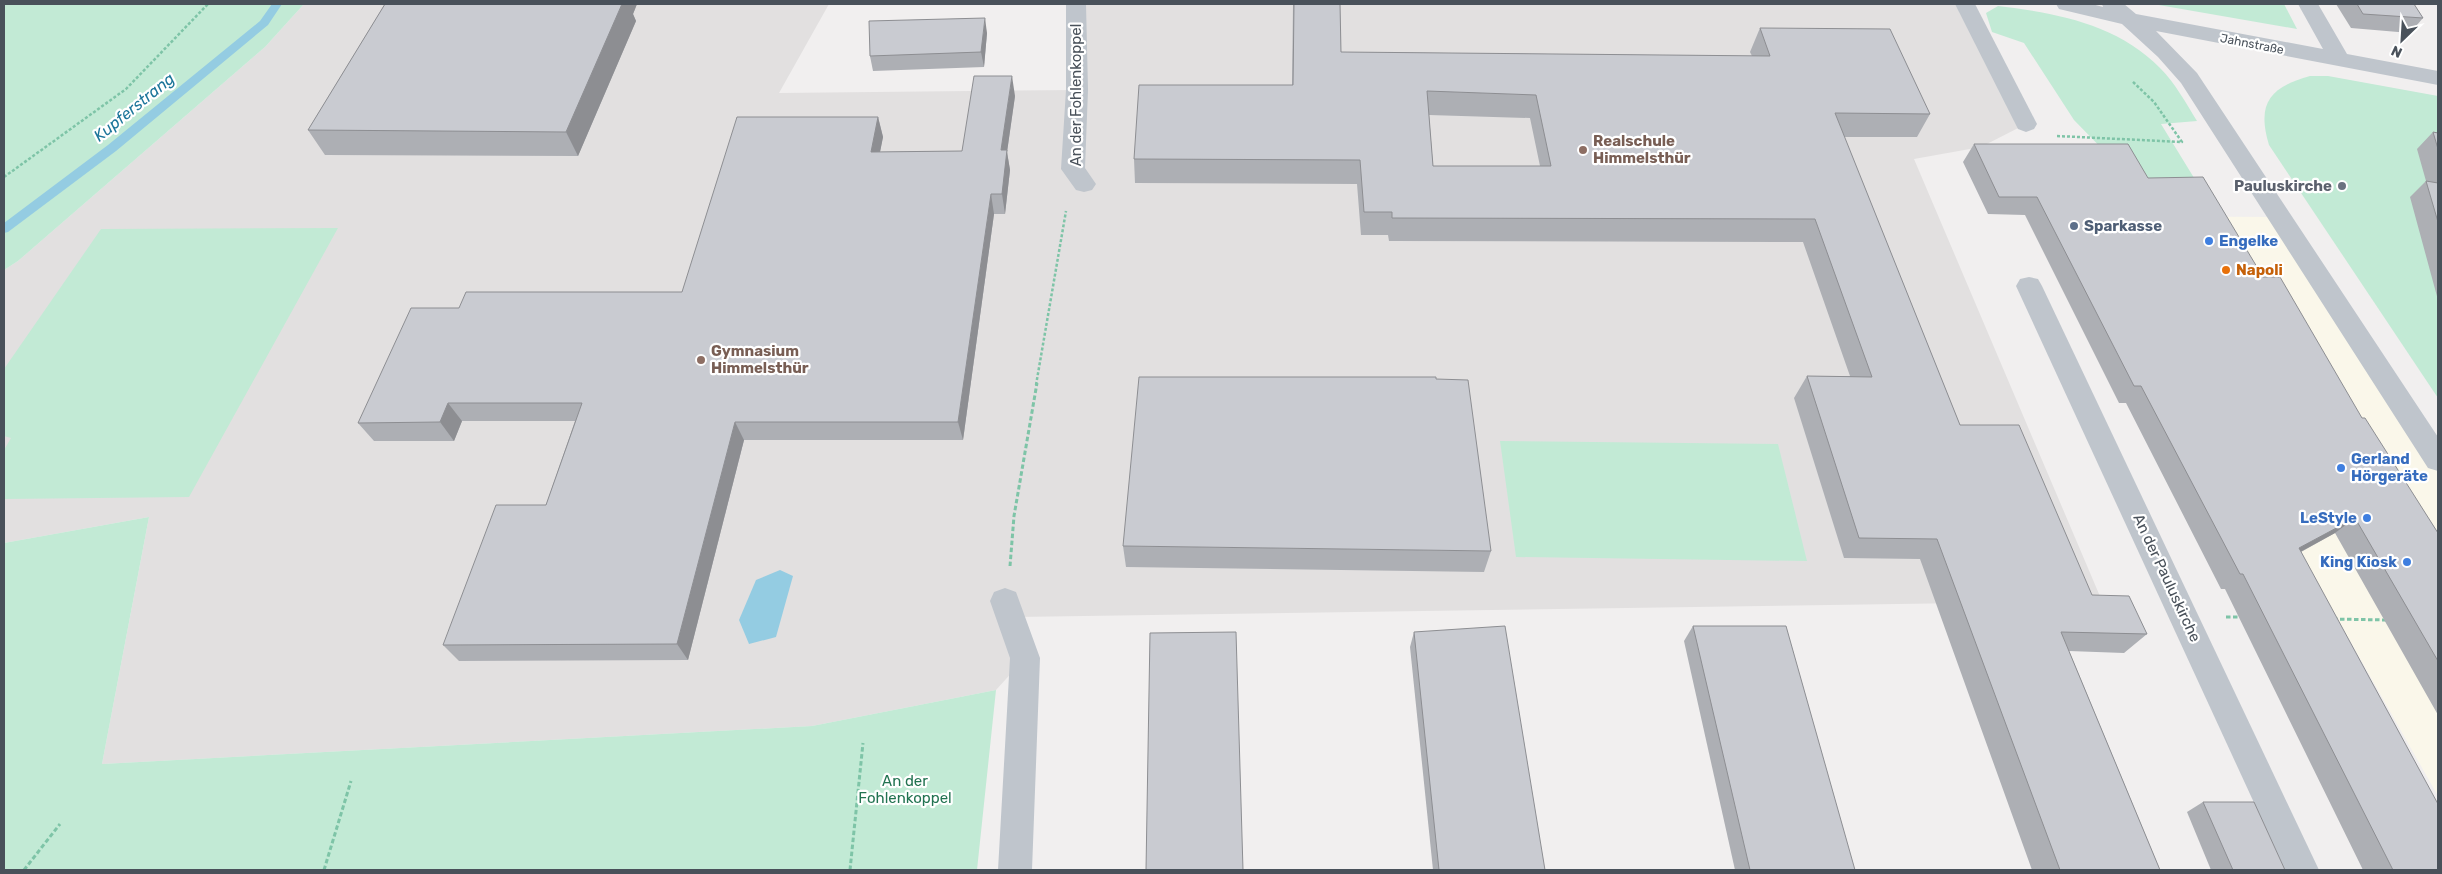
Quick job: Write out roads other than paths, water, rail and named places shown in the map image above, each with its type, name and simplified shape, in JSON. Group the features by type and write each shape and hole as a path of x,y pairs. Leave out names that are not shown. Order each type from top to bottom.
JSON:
{"street":[{"name":"An der Fohlenkoppel","path":"1076,4 1078,176"},
{"path":"1965,4 2026,124"},
{"name":"Jahnstraße","path":"2066,4 2131,20 2438,78"},
{"path":"2112,4 2166,52 2189,78 2438,460"},
{"path":"2308,4 2340,60"},
{"name":"An der Pauluskirche","path":"2029,286 2185,616 2302,870"},
{"path":"1005,601 1025,658 1018,833 1014,870"}],"water":[{"path":"780,570 793,576 776,637 749,644 739,620 756,580"}],"waterway":[{"name":"Kupferstrang","path":"4,229 112,148 264,23 277,4"}],"place":[{"name":"Realschule Himmelsthür","path":"1583,150"},
{"name":"Pauluskirche","path":"2342,186"},
{"name":"Sparkasse","path":"2074,226"},
{"name":"Engelke","path":"2209,241"},
{"name":"Napoli","path":"2226,270"},
{"name":"Gymnasium Himmelsthür","path":"701,360"},
{"name":"Gerland Hörgeräte","path":"2341,468"},
{"name":"LeStyle","path":"2367,518"},
{"name":"King Kiosk","path":"2407,562"}]}
